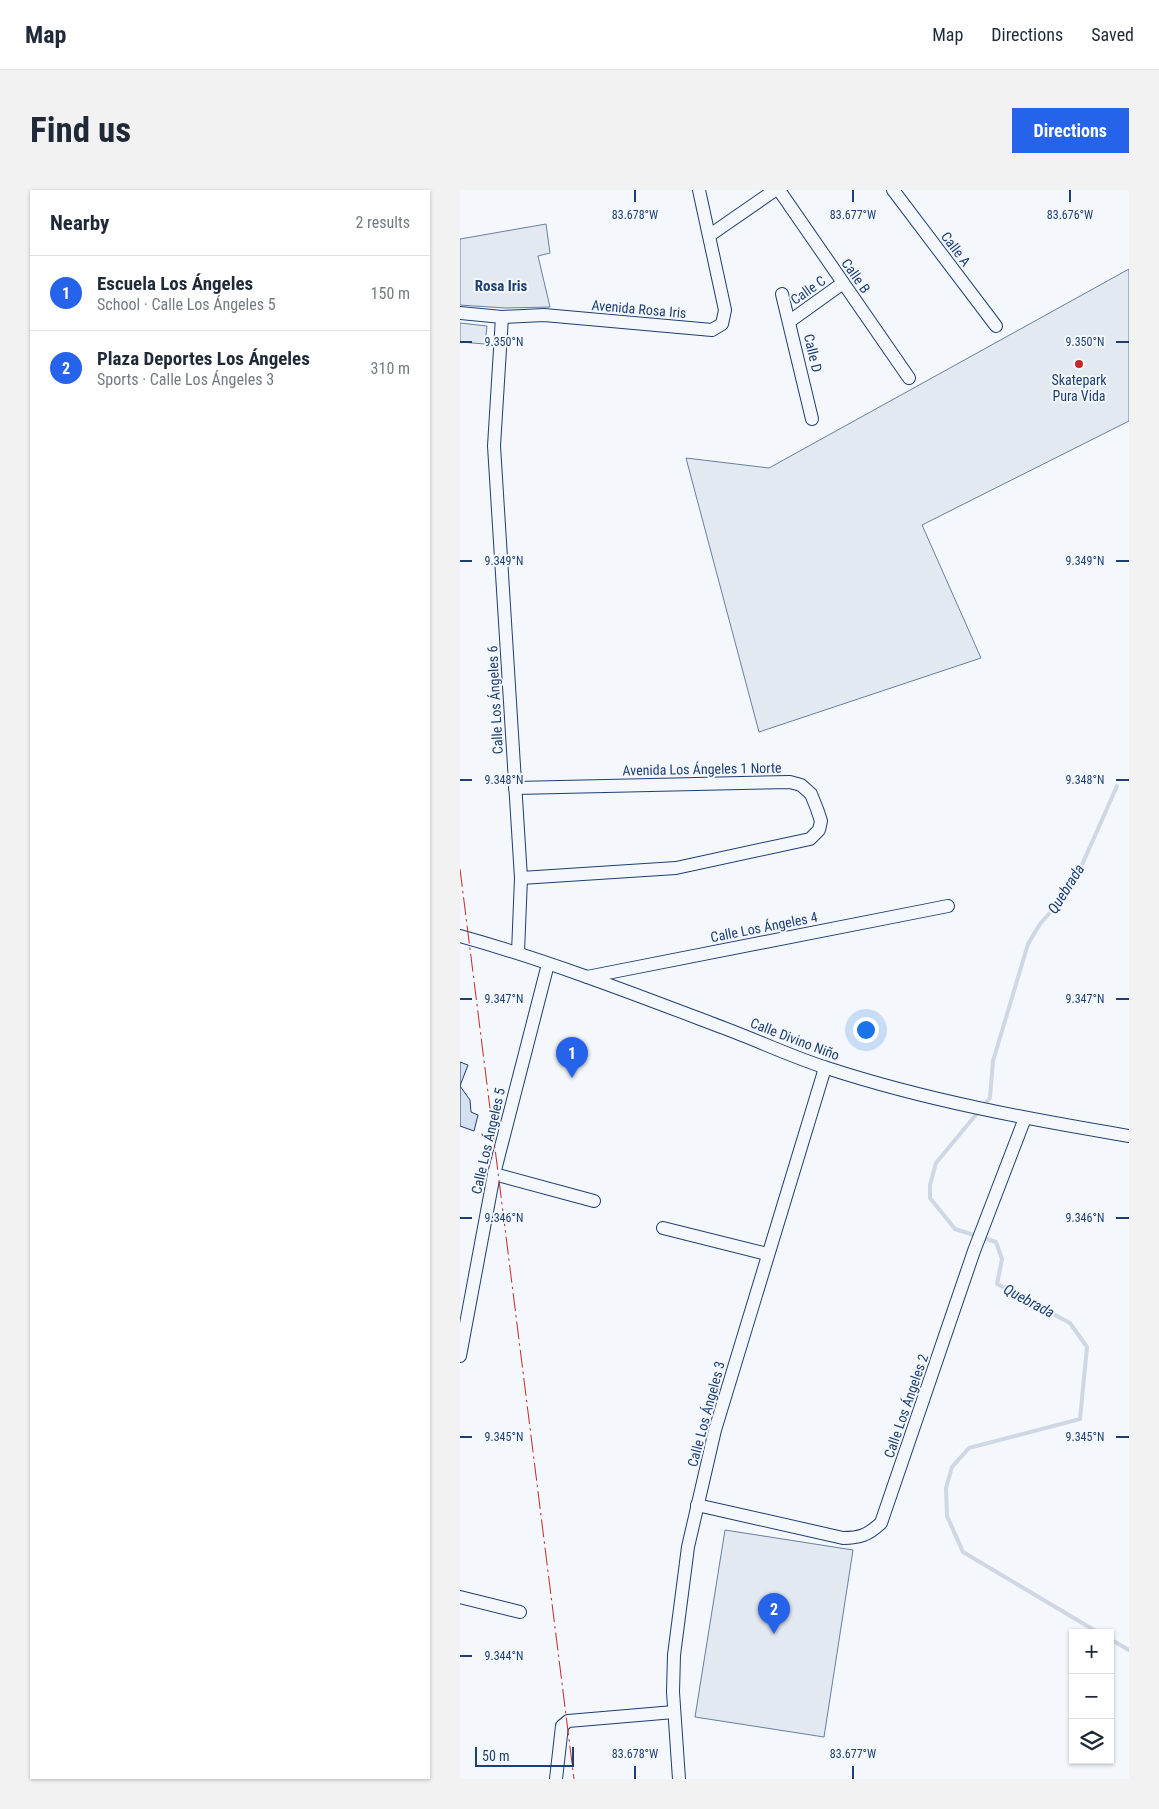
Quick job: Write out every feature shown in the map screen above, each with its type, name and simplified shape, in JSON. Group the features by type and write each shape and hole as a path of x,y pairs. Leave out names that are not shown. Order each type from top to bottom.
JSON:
{"street":[{"name":"Avenida Rosa Iris","path":"460,313 502,317 544,315 712,330 722,324 726,310 700,190"},
{"path":"710,235 777,190"},
{"name":"Calle B","path":"777,190 909,378"},
{"name":"Calle A","path":"893,190 996,326"},
{"name":"Calle C","path":"790,321 843,283"},
{"name":"Calle D","path":"782,294 812,419"},
{"name":"Calle Los Ángeles 6","path":"502,317 494,446 520,878 518,952"},
{"name":"Avenida Los Ángeles 1 Norte","path":"515,788 790,782 801,785 811,794 821,822 820,830 810,839 676,868 520,878"},
{"name":"Calle Los Ángeles 4","path":"585,977 948,906"},
{"name":"Calle Divino Niño","path":"460,936 518,952 825,1068 911,1092 1025,1118 1129,1136"},
{"name":"Calle Los Ángeles 5","path":"460,1356 494,1174 548,964"},
{"name":"Calle Los Ángeles 3","path":"679,1779 674,1712 674,1655 688,1547 715,1430 825,1068"},
{"name":"Calle Los Ángeles 2","path":"697,1505 842,1538 857,1538 870,1534 881,1523 974,1251 1025,1118"},
{"path":"494,1174 594,1201"},
{"path":"664,1228 767,1254"},
{"path":"460,1598 520,1612"},
{"path":"556,1779 562,1726 568,1721 674,1712"}],"shaded area":[{"path":"546,224 550,253 538,256 550,307 505,308 460,305 460,239"},
{"path":"1129,269 1129,421 922,525 981,658 759,732 686,458 769,468"},
{"path":"460,323 487,326 485,344 460,342"},
{"path":"725,1530 853,1550 824,1737 695,1717"}],"building":[{"path":"460,1062 468,1065 460,1086"},
{"path":"460,1086 470,1100 471,1112 478,1115 474,1131 460,1126"}],"waterway":[{"name":"Quebrada","path":"983,1106 990,1098 993,1061 1028,944 1040,924 1063,898 1081,867 1117,786"},
{"name":"Quebrada","path":"979,1111 936,1163 930,1185 930,1198 955,1229 996,1242 1002,1259 997,1284 1070,1323 1087,1347 1080,1419 969,1448 952,1467 946,1488 947,1516 963,1552 1092,1629"},
{"name":"Quebrada","path":"1114,1641 1129,1650"}],"power":[{"path":"460,869 574,1779"}],"place":[{"name":"Skatepark Pura Vida","path":"1079,364"},
{"name":"Escuela Los Ángeles","path":"572,1078"},
{"name":"Plaza Deportes Los Ángeles","path":"774,1634"}],"district":[{"name":"Rosa Iris","path":"501,286"}]}
